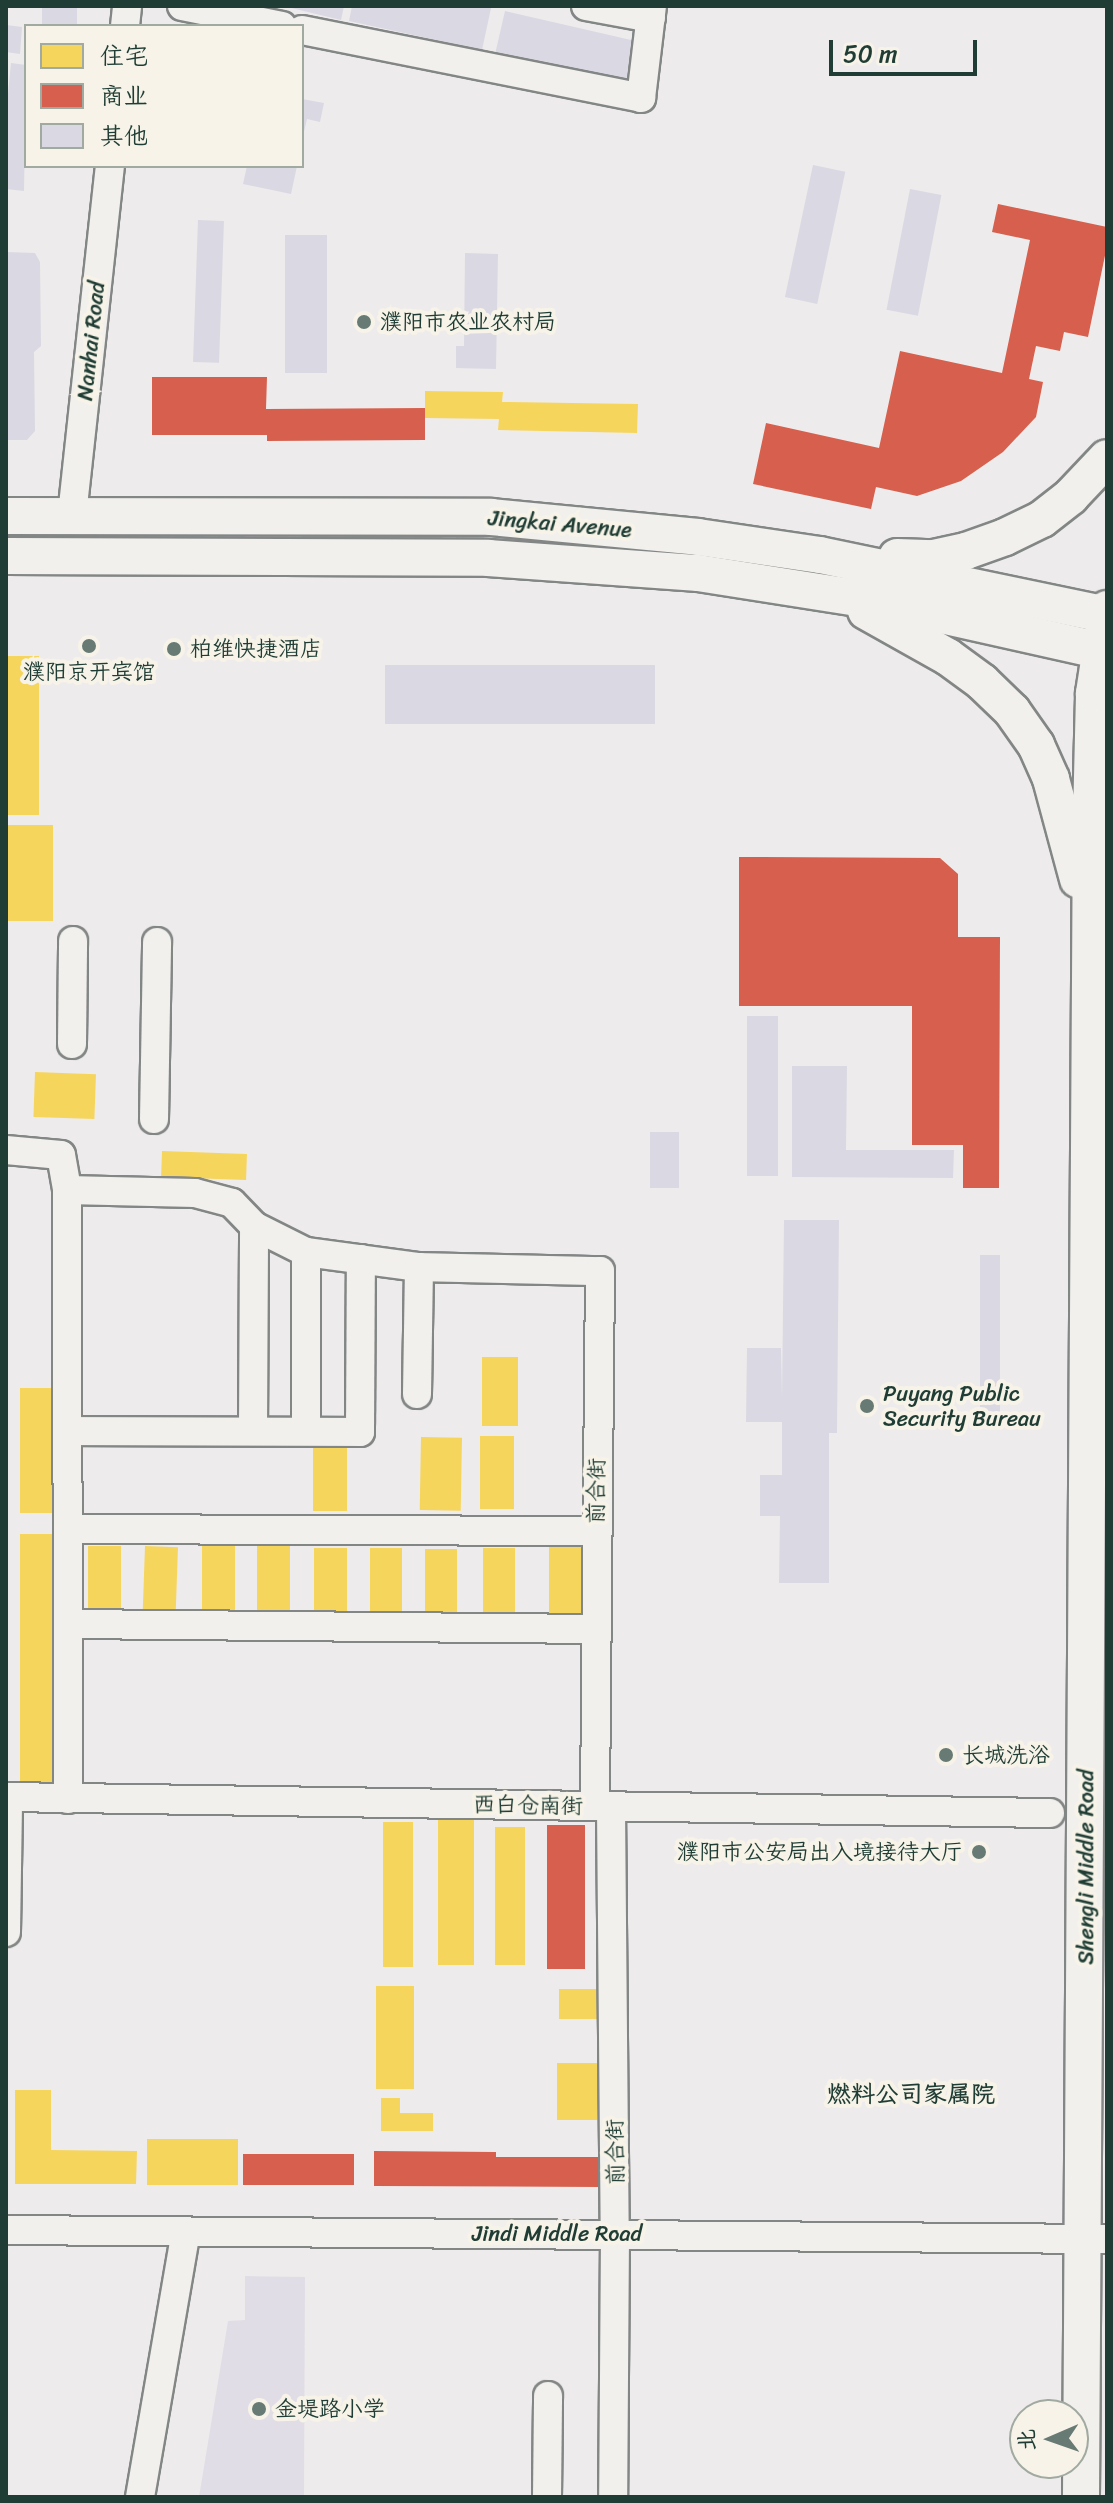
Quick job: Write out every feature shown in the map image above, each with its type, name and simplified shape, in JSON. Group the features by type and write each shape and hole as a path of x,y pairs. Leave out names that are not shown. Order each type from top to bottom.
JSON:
{"main road":[{"path":"820,555 933,558 966,551 1042,519 1071,496 1107,458"},
{"name":"Jingkai Avenue","path":"6,516 491,517 698,537 820,555 1107,613"},
{"name":"Jingkai Avenue","path":"6,556 488,558 698,573 833,593 1103,651"},
{"path":"833,593 911,635 982,682 1012,711 1036,745 1051,779 1071,849 1092,966"},
{"name":"Shengli Middle Road","path":"1081,2497 1095,2239 1091,818 1107,613"}],"street":[{"path":"182,6 272,24"},
{"path":"304,30 641,98 652,12 586,6"},
{"name":"Nanhai Road","path":"72,515 110,168"},
{"path":"72,1044 73,941"},
{"path":"154,1119 157,942"},
{"path":"6,1150 61,1155 67,1190 68,1799"},
{"path":"67,1190 195,1193 232,1203 254,1226 306,1252 419,1267 417,1394"},
{"path":"253,1431 254,1226"},
{"path":"306,1252 306,1431"},
{"path":"67,1431 360,1432 361,1259"},
{"name":"前合街","path":"419,1267 600,1271 595,1629 615,2235 613,2497"},
{"path":"68,1529 595,1531"},
{"path":"68,1624 595,1629"},
{"path":"6,1932 7,1797"},
{"name":"西白仓南街","path":"7,1797 1050,1813"},
{"name":"Jindi Middle Road","path":"6,2230 1095,2239"},
{"path":"140,2497 186,2232"},
{"path":"547,2497 548,2396"}],"shaded area":[{"name":"金堤路小学","path":"245,2276 305,2277 304,2497 199,2497 228,2321 245,2320"}],"building: 住宅":[{"path":"425,391 503,392 502,402 638,404 637,433 498,430 499,419 425,418"},
{"path":"7,656 39,656 39,815 7,815"},
{"path":"6,825 53,825 53,921 6,921"},
{"path":"35,1072 96,1074 94,1119 33,1117"},
{"path":"162,1151 247,1154 246,1180 161,1177"},
{"path":"482,1357 518,1357 518,1426 482,1426"},
{"path":"20,1388 55,1388 55,1513 20,1513"},
{"path":"313,1434 347,1434 347,1511 313,1511"},
{"path":"480,1436 514,1436 514,1509 480,1509"},
{"path":"421,1437 462,1438 461,1511 420,1510"},
{"path":"20,1534 56,1534 56,1783 20,1783"},
{"path":"88,1546 121,1546 121,1615 88,1615"},
{"path":"145,1546 178,1547 176,1617 143,1616"},
{"path":"202,1546 235,1546 235,1615 202,1615"},
{"path":"257,1546 290,1546 290,1615 257,1615"},
{"path":"549,1547 582,1547 582,1617 549,1617"},
{"path":"314,1548 347,1548 347,1618 314,1618"},
{"path":"370,1548 402,1548 402,1617 370,1617"},
{"path":"483,1548 515,1548 515,1617 483,1617"},
{"path":"425,1549 457,1549 457,1618 425,1618"},
{"path":"438,1820 474,1820 474,1965 438,1965"},
{"path":"383,1822 413,1822 413,1967 383,1967"},
{"path":"495,1827 525,1827 525,1965 495,1965"},
{"path":"376,1986 414,1986 414,2089 376,2089"},
{"path":"559,1989 605,1989 605,2019 559,2019"},
{"path":"557,2063 597,2063 597,2120 557,2120"},
{"path":"15,2090 51,2090 51,2150 137,2151 136,2184 15,2184"},
{"path":"381,2098 400,2098 400,2113 433,2113 433,2131 381,2131"},
{"path":"147,2139 238,2139 238,2185 147,2185"}],"building: 商业":[{"path":"998,204 1107,227 1107,246 1088,337 1064,332 1060,351 1036,346 1029,379 1043,382 1036,417 1003,452 961,481 917,496 876,487 871,509 753,484 766,423 879,448 900,351 1002,373 1030,240 992,232"},
{"path":"152,377 267,377 266,409 425,408 425,440 267,441 267,435 152,435"},
{"path":"739,857 940,858 958,874 958,937 1000,937 999,1188 963,1188 963,1145 912,1145 912,1006 739,1006"},
{"path":"547,1825 585,1825 585,1969 547,1969"},
{"path":"374,2151 496,2152 496,2157 600,2157 600,2187 374,2186"},
{"path":"243,2154 354,2154 354,2185 243,2185"}],"building: 其他":[{"path":"42,6 77,6 77,24 42,24"},
{"path":"283,6 344,6 341,20"},
{"path":"352,6 491,8 482,50 349,21"},
{"path":"505,11 637,41 627,83 495,53"},
{"path":"6,25 22,27 20,54 6,52"},
{"path":"11,63 24,65 24,191 6,189 6,114"},
{"path":"304,99 324,103 320,122 307,119 304,132"},
{"path":"813,165 845,172 817,304 785,297"},
{"path":"247,168 297,168 291,194 243,184"},
{"path":"910,189 941,195 918,316 887,310"},
{"path":"198,220 224,221 219,363 193,362"},
{"path":"285,235 327,235 327,373 285,373"},
{"path":"6,252 35,253 40,262 41,346 34,352 35,431 27,440 6,440"},
{"path":"465,253 498,254 496,369 456,368 456,346 464,346"},
{"path":"385,665 655,665 655,724 385,724"},
{"path":"747,1016 778,1016 778,1176 747,1176"},
{"path":"792,1066 847,1066 846,1150 954,1150 953,1178 792,1177"},
{"path":"650,1132 679,1132 679,1188 650,1188"},
{"path":"784,1220 839,1220 837,1433 829,1433 829,1583 779,1583 780,1516 760,1516 760,1475 782,1475 782,1422 746,1422 747,1348 781,1348 782,1398"},
{"path":"980,1255 1000,1255 1000,1421 980,1421"}],"tunnel":[{"path":"176,539 372,534 535,540 635,549"}],"place":[{"name":"濮阳市农业农村局","path":"364,322"},
{"name":"濮阳京开宾馆","path":"89,646"},
{"name":"柏维快捷酒店","path":"174,649"},
{"name":"Puyang Public Security Bureau","path":"867,1406"},
{"name":"长城洗浴","path":"946,1755"},
{"name":"濮阳市公安局出入境接待大厅","path":"979,1852"},
{"name":"金堤路小学","path":"259,2409"}],"district":[{"name":"燃料公司家属院","path":"911,2095"}]}
